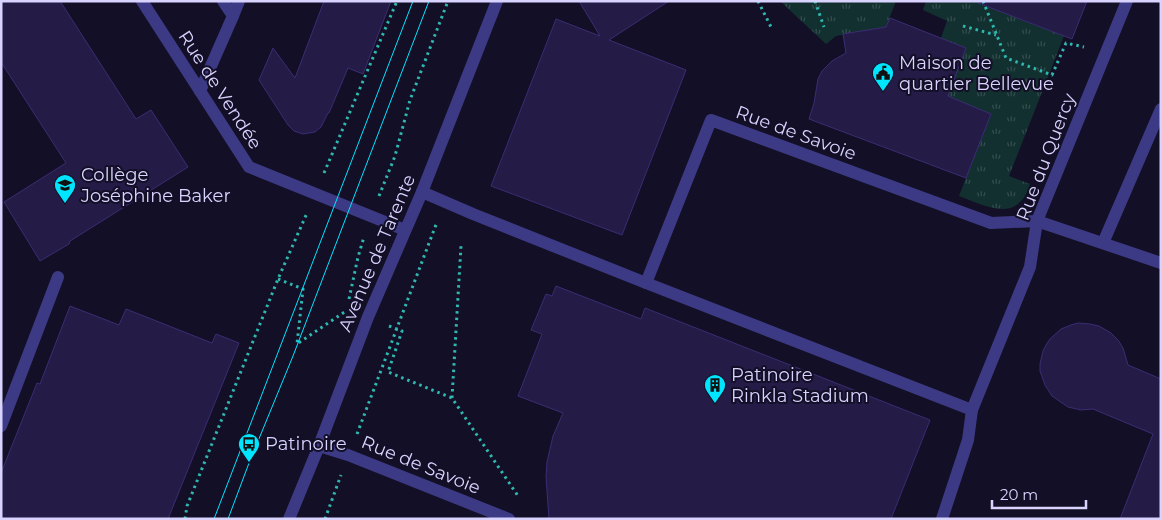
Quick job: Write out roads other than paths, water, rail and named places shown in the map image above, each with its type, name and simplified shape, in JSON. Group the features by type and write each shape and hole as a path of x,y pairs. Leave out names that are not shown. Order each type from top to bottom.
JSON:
{"street":[{"name":"Rue de Vendée","path":"142,1 249,167 405,230"},
{"path":"223,1 233,16"},
{"path":"200,91 239,1"},
{"name":"Avenue de Tarente","path":"289,519 320,446 368,317 422,192 497,1"},
{"name":"Rue du Quercy","path":"972,410 1030,267 1037,221 1127,1"},
{"path":"1103,243 1161,109"},
{"name":"Rue de Savoie","path":"646,284 711,120 991,223 1037,221"},
{"path":"422,192 646,284 972,410 968,440 942,519"},
{"path":"1037,221 1161,263"},
{"path":"1,426 58,277"},
{"name":"Rue de Savoie","path":"320,446 348,455 509,519"}],"tram line":[{"path":"214,519 413,1"},
{"path":"228,519 293,356 429,1"}],"place":[{"name":"Maison de quartier Bellevue","path":"883,92"},
{"name":"Collège Joséphine Baker","path":"65,204"},
{"name":"Patinoire Rinkla Stadium","path":"715,404"},
{"name":"Patinoire","path":"249,463"}]}
